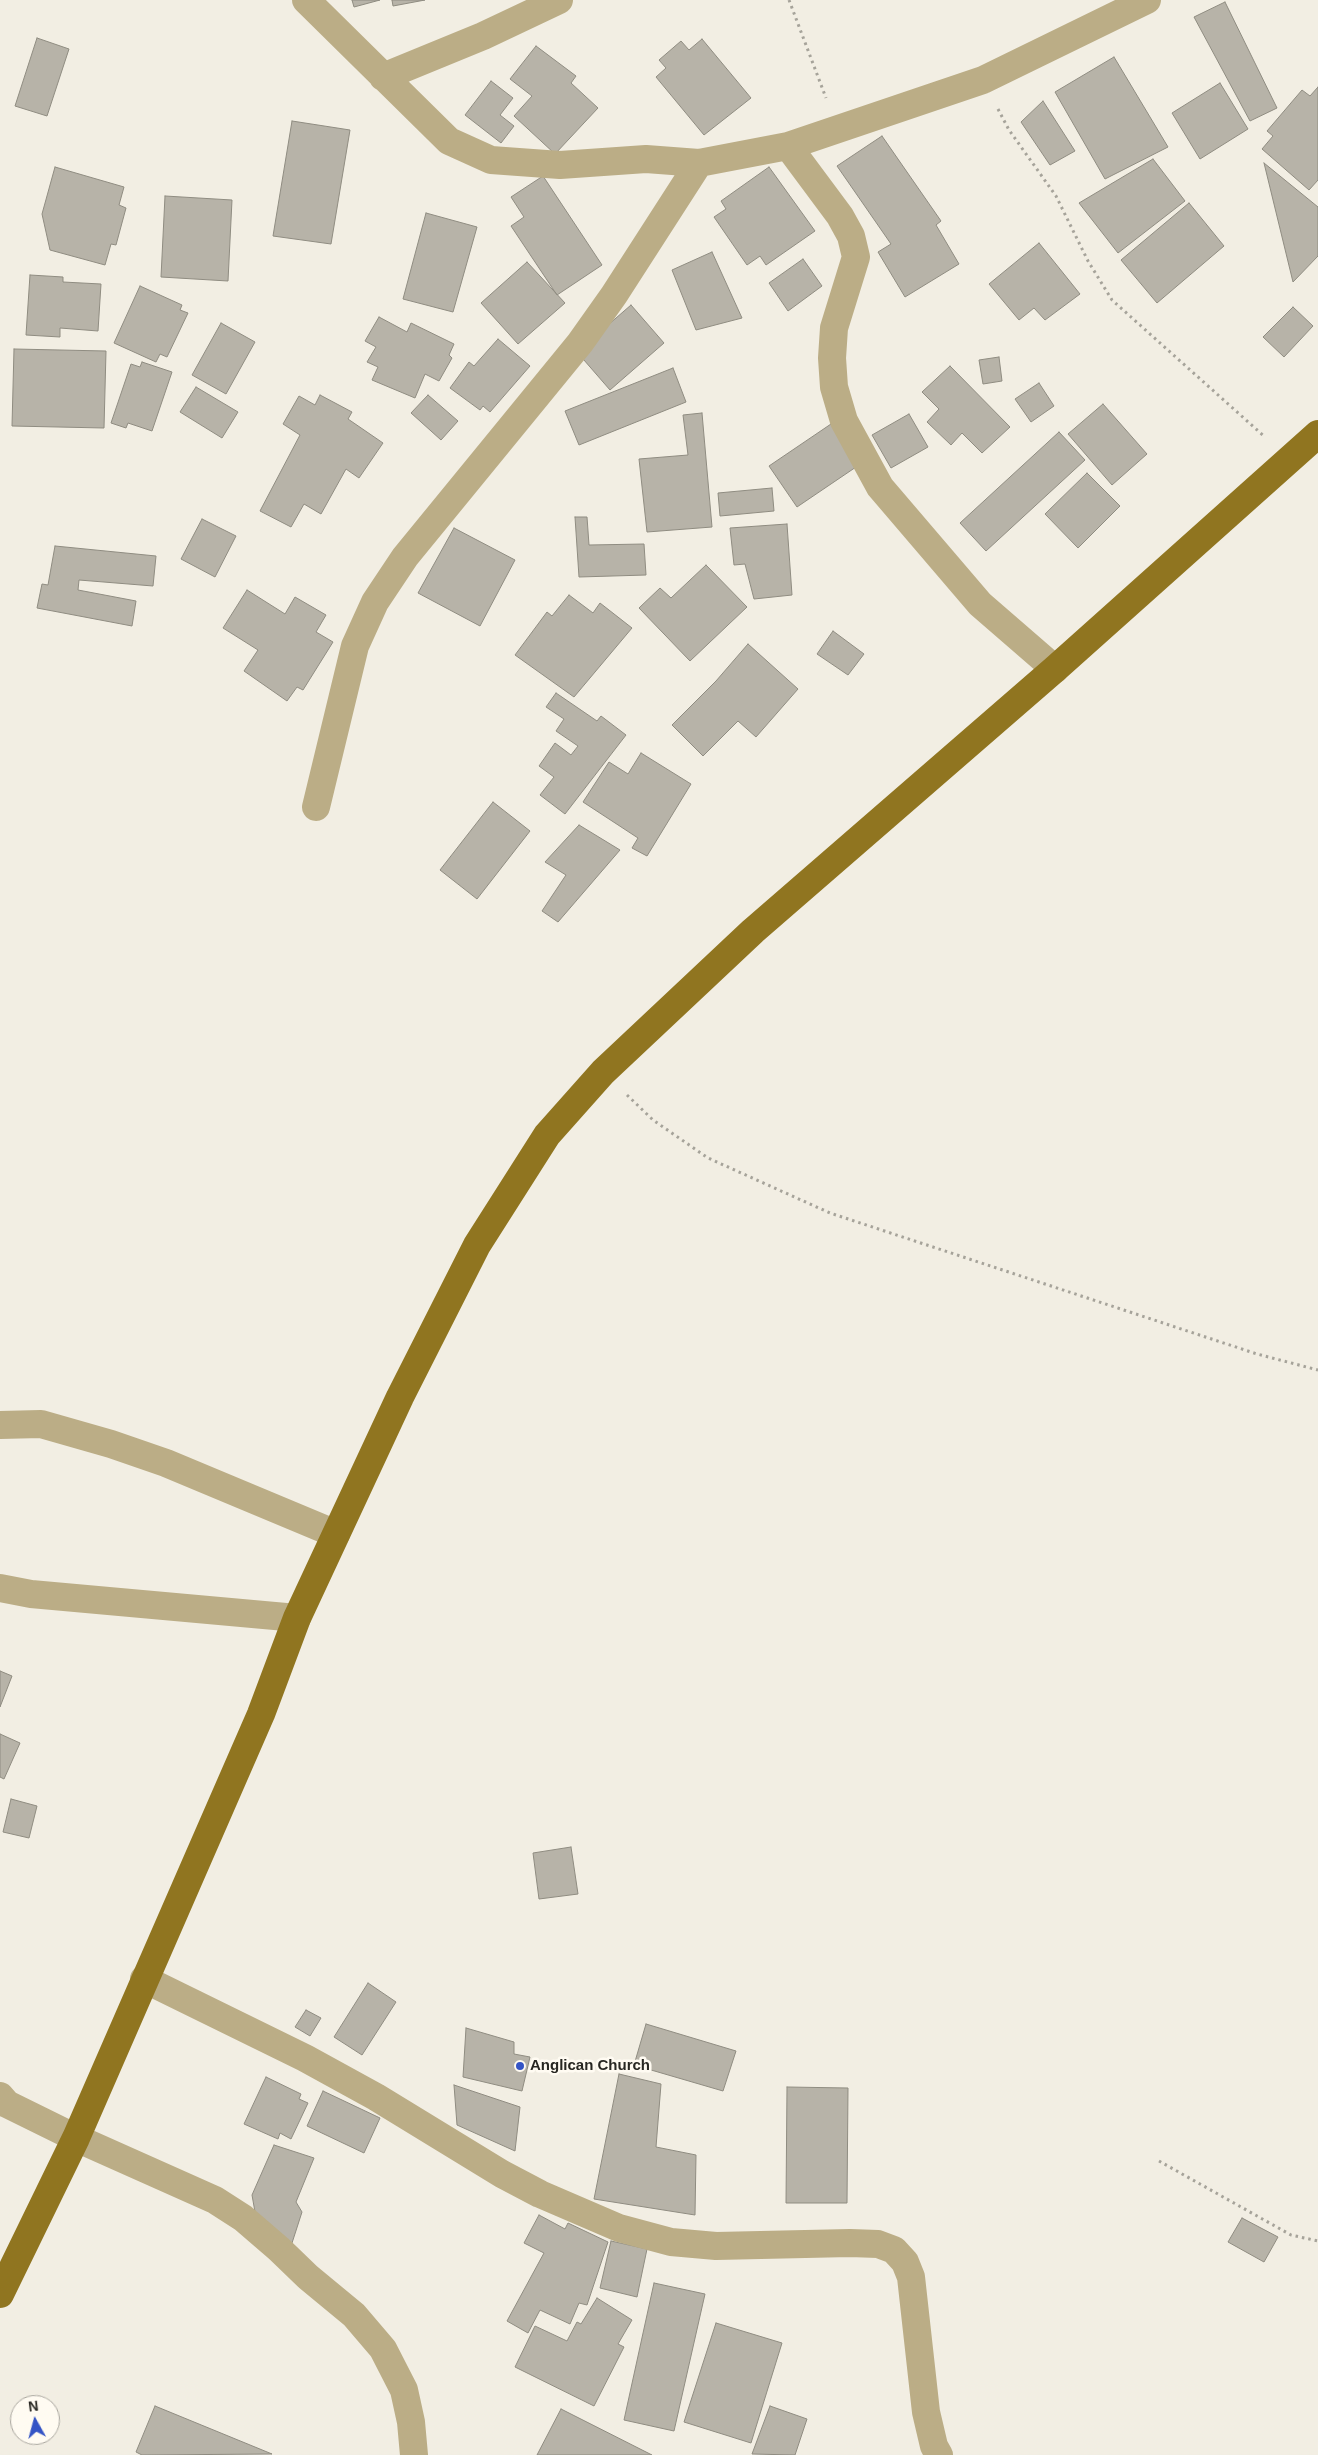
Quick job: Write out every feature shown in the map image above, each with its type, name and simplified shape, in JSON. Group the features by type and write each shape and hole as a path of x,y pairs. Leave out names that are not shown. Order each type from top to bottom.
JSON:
{"main road":[{"path":"0,2294 76,2138 261,1714 298,1618 400,1397 477,1245 547,1135 603,1072 753,931 1055,669 1318,434"}],"street":[{"path":"306,0 449,141 491,160 560,165 646,159 699,163 788,146 983,80 1147,0"},
{"path":"383,76 483,36 559,0"},
{"path":"788,146 840,216 851,236 856,257 834,328 832,358 834,387 844,421 880,488 980,604 1055,669"},
{"path":"316,807 355,646 375,602 405,557 580,343 614,295 699,163"},
{"path":"0,1425 41,1424 111,1444 166,1464 336,1534"},
{"path":"0,1588 40,1594 298,1618"},
{"path":"144,1979 305,2058 376,2097 502,2174 540,2194 619,2228 680,2243 716,2246 850,2242 878,2244 894,2250 905,2262 911,2277 926,2412 939,2455"},
{"path":"0,2096 7,2104 222,2205 243,2218 354,2316 383,2349 404,2390 411,2422 414,2455"}],"path":[{"path":"789,0 838,129"},
{"path":"983,80 1009,130 1056,196 1088,261 1112,300 1232,409 1291,459"},
{"path":"603,1072 653,1120 708,1158 830,1213 1248,1351 1318,1370"},
{"path":"1159,2161 1291,2235 1318,2241"}],"building":[{"path":"352,0 380,0 354,7"},
{"path":"392,0 425,0 393,6"},
{"path":"1225,2 1277,108 1250,121 1194,17"},
{"path":"37,38 69,49 47,116 15,106"},
{"path":"702,39 751,98 704,135 656,77 666,68 659,60 681,41 689,50"},
{"path":"536,46 576,76 571,83 598,108 555,154 514,116 532,96 510,79"},
{"path":"1114,57 1168,147 1105,179 1055,92"},
{"path":"491,81 513,98 500,115 514,126 501,143 465,115"},
{"path":"1220,83 1248,129 1200,159 1172,113"},
{"path":"1318,87 1318,180 1309,190 1262,149 1273,136 1267,131 1302,90 1310,96"},
{"path":"1043,101 1075,151 1050,165 1021,122"},
{"path":"292,121 350,130 331,244 273,236"},
{"path":"882,136 941,221 936,225 959,264 905,297 878,252 891,244 837,166"},
{"path":"1153,159 1185,201 1118,253 1079,203"},
{"path":"1264,163 1318,207 1318,256 1293,282"},
{"path":"55,167 124,187 119,205 126,208 116,245 111,244 105,265 50,250 42,214"},
{"path":"769,167 815,231 766,265 760,256 747,265 714,217 726,209 721,201"},
{"path":"543,176 602,265 557,295 511,226 524,217 511,197"},
{"path":"165,196 232,200 228,281 161,277"},
{"path":"1189,203 1224,246 1157,303 1121,260"},
{"path":"426,213 477,227 453,312 403,299"},
{"path":"1039,243 1080,294 1045,320 1034,308 1019,320 989,284"},
{"path":"712,252 742,318 696,330 672,270"},
{"path":"803,259 822,286 788,311 769,283"},
{"path":"527,262 565,303 518,344 481,303"},
{"path":"30,275 63,277 63,282 101,284 98,331 60,328 60,337 26,335"},
{"path":"140,286 182,305 180,310 188,313 167,357 160,354 156,362 114,343"},
{"path":"631,305 664,343 610,390 577,352"},
{"path":"1293,307 1313,326 1284,357 1263,337"},
{"path":"379,317 407,332 411,323 454,344 449,355 452,358 439,381 425,374 415,398 372,380 378,367 367,362 376,347 365,341"},
{"path":"221,323 255,342 226,394 192,375"},
{"path":"498,339 530,366 490,412 483,406 480,410 450,388 469,362 474,366"},
{"path":"14,349 106,351 104,428 12,426"},
{"path":"999,357 1002,381 983,384 979,360"},
{"path":"142,362 172,372 152,431 128,423 126,428 111,423 131,364 140,367"},
{"path":"950,366 1010,427 982,453 962,433 951,445 927,422 939,409 922,392"},
{"path":"673,368 686,402 579,445 565,411"},
{"path":"1039,383 1054,406 1031,422 1015,399"},
{"path":"196,387 238,412 222,438 180,412"},
{"path":"320,395 352,412 348,419 383,443 359,478 346,469 321,514 304,504 291,527 260,511 300,435 283,424 299,396 315,405"},
{"path":"428,395 458,421 441,440 411,413"},
{"path":"1103,404 1147,454 1112,485 1068,434"},
{"path":"702,413 712,527 647,532 639,459 688,455 683,415"},
{"path":"909,414 928,447 891,468 872,435"},
{"path":"831,424 859,465 797,507 769,466"},
{"path":"1059,432 1085,460 986,551 960,523"},
{"path":"1087,473 1120,506 1078,548 1045,514"},
{"path":"772,488 774,511 720,516 718,493"},
{"path":"575,517 587,517 589,545 644,544 646,575 579,577"},
{"path":"202,519 236,536 215,577 181,559"},
{"path":"787,524 792,595 754,599 745,564 734,565 730,528"},
{"path":"454,528 515,560 480,626 418,593"},
{"path":"55,546 156,556 153,586 79,580 78,590 136,601 132,626 37,608 42,584 48,585"},
{"path":"706,565 747,607 690,661 639,608 660,588 671,598"},
{"path":"247,590 285,614 295,597 326,615 316,632 333,642 303,690 297,687 287,701 244,671 258,650 223,628"},
{"path":"569,595 593,613 600,603 632,628 574,697 515,655 547,612 552,616"},
{"path":"833,631 864,654 848,675 817,654"},
{"path":"748,644 798,689 756,737 738,721 703,756 672,725 716,681"},
{"path":"556,693 597,721 601,716 626,735 565,814 540,795 554,777 539,766 555,743 571,755 578,746 556,731 564,719 546,707"},
{"path":"641,753 691,784 647,856 632,848 638,838 583,802 609,762 628,774"},
{"path":"493,802 530,831 477,899 440,870"},
{"path":"579,825 620,850 558,922 542,911 566,875 545,862"},
{"path":"0,1671 12,1676 0,1707"},
{"path":"0,1734 20,1743 4,1779 0,1777"},
{"path":"11,1799 37,1806 29,1838 3,1832"},
{"path":"571,1847 578,1894 539,1899 533,1853"},
{"path":"368,1983 396,2002 362,2055 334,2037"},
{"path":"306,2010 321,2018 310,2036 295,2027"},
{"path":"646,2024 736,2051 723,2091 634,2065"},
{"path":"466,2028 514,2042 514,2054 530,2057 522,2091 463,2077"},
{"path":"619,2074 661,2084 656,2147 696,2155 695,2215 594,2199"},
{"path":"266,2077 301,2094 299,2099 308,2103 291,2139 280,2133 278,2139 244,2124"},
{"path":"454,2085 520,2107 515,2151 457,2125"},
{"path":"787,2087 848,2088 847,2203 786,2203"},
{"path":"323,2091 380,2118 364,2153 307,2126"},
{"path":"274,2145 314,2158 296,2202 302,2212 292,2243 258,2229 252,2195"},
{"path":"539,2215 565,2229 568,2223 608,2242 587,2305 579,2303 570,2324 540,2310 528,2333 507,2321 544,2253 524,2243"},
{"path":"1242,2218 1278,2237 1264,2262 1228,2242"},
{"path":"611,2241 647,2249 637,2297 600,2288"},
{"path":"654,2283 705,2294 674,2431 624,2420"},
{"path":"597,2298 632,2320 618,2344 624,2347 594,2406 515,2367 535,2326 567,2341 577,2322 581,2324"},
{"path":"716,2323 782,2343 751,2443 684,2422"},
{"path":"155,2406 272,2454 142,2455 136,2452"},
{"path":"770,2406 807,2419 795,2455 752,2454"},
{"path":"561,2409 652,2455 537,2455"}],"place":[{"name":"Anglican Church","path":"520,2066"}]}
